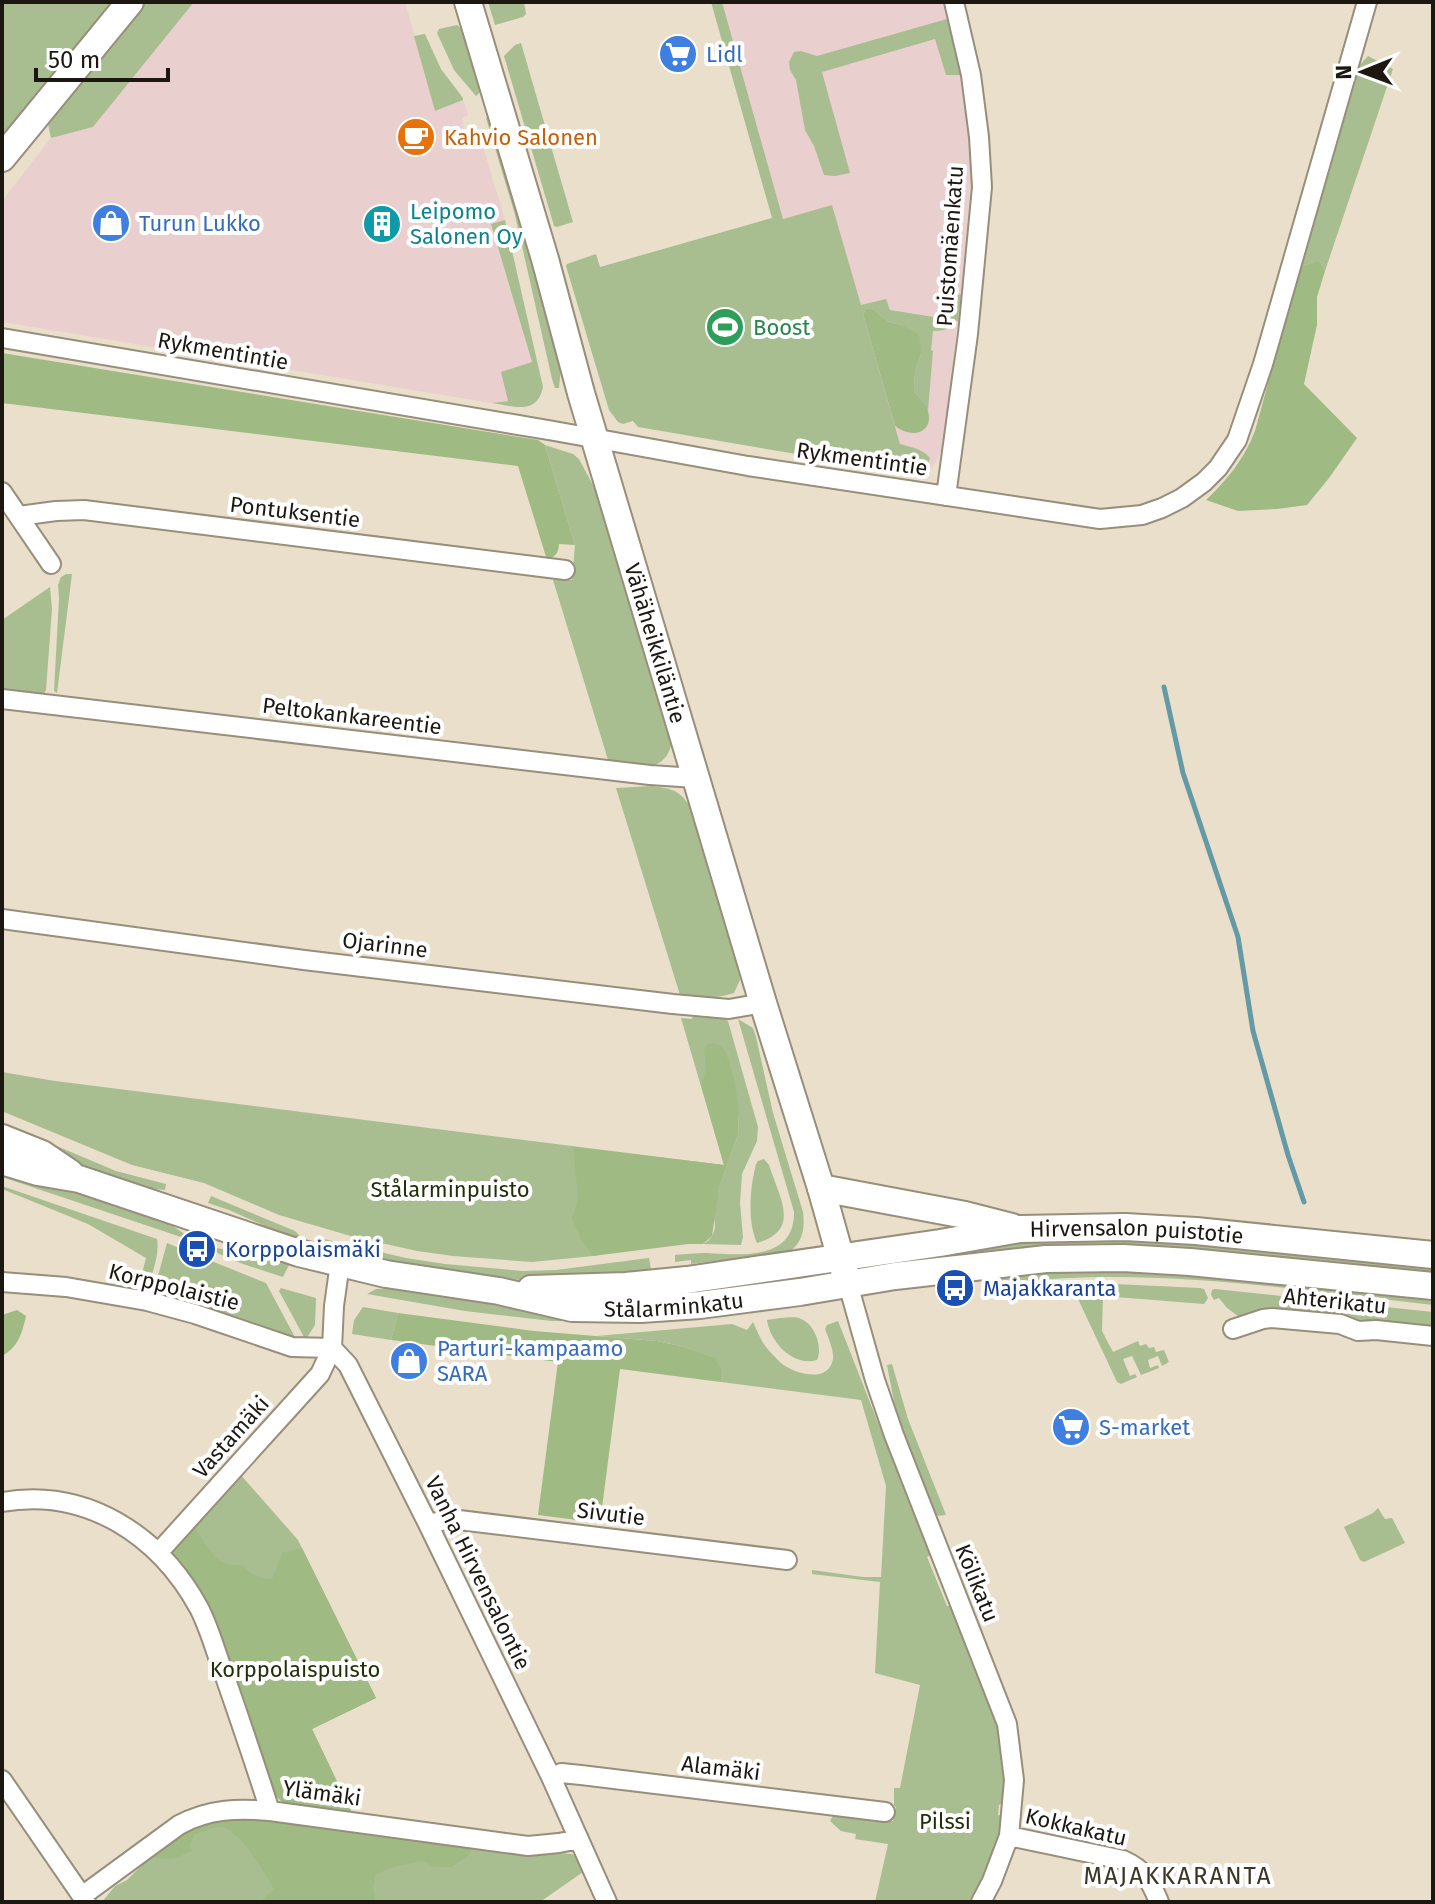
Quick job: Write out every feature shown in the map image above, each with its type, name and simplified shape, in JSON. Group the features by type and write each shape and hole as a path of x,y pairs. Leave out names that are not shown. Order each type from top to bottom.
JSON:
{"main road":[{"path":"2,158 130,2"},
{"name":"Vähäheikkiläntie","path":"468,2 595,439 848,1284"},
{"name":"Stålarminkatu","path":"2,1138 42,1154 79,1179"},
{"name":"Stålarminkatu","path":"2,1161 38,1172 79,1179 299,1253 430,1282 499,1291 572,1308 641,1309 700,1305 848,1284"},
{"path":"821,1188 965,1215 1020,1229"},
{"name":"Hirvensalon puistotie","path":"841,1257 1020,1229 1125,1227 1196,1231 1433,1255"},
{"name":"Stålarminkatu","path":"499,1291 659,1283 841,1257"},
{"name":"Hirvensalon puistotie","path":"848,1284 1012,1262 1097,1258 1190,1262 1433,1286"}],"street":[{"name":"Puistomäenkatu","path":"946,496 968,334 982,187 971,75 954,2"},
{"name":"Rykmentintie","path":"2,338 748,466 1100,519 1142,515 1182,498 1204,482 1237,440 1263,364 1367,2"},
{"path":"2,492 51,564"},
{"name":"Pontuksentie","path":"19,516 84,510 565,570"},
{"name":"Peltokankareentie","path":"2,699 696,778"},
{"name":"Ojarinne","path":"2,919 304,960 658,1002 729,1009 763,1003"},
{"path":"332,1348 340,1263"},
{"name":"Korppolaistie","path":"2,1282 80,1289 147,1301 292,1347 332,1348"},
{"name":"Kölikatu","path":"848,1284 894,1435 1007,1724 1014,1780 1009,1836 981,1902"},
{"name":"Ahterikatu","path":"1233,1329 1272,1318 1340,1324 1358,1331 1433,1336"},
{"name":"Vanha Hirvensalontie","path":"332,1348 348,1365 428,1524 551,1777 607,1902"},
{"name":"Vastamäki","path":"158,1553 320,1374 332,1348"},
{"path":"2,1502 24,1498 45,1499 86,1508 122,1524 171,1567 200,1610 270,1811"},
{"name":"Sivutie","path":"428,1524 451,1519 787,1560"},
{"name":"Alamäki","path":"551,1777 561,1773 581,1775 885,1812"},
{"path":"2,1780 84,1899"},
{"name":"Ylämäki","path":"84,1899 167,1833 193,1818 227,1810 270,1811 528,1846 579,1839"},
{"name":"Kokkakatu","path":"1009,1836 1123,1860 1138,1867 1150,1881 1159,1902"}],"shaded area":[{"path":"194,2 405,2 436,111 463,100 468,115 462,118 467,141 480,137 505,220 491,225 532,363 508,401 492,403 2,322 2,201 51,138 93,127"},
{"path":"722,2 942,2 963,86 970,134 971,183 943,444 932,468 928,465 923,470 906,464 832,206 783,219"}],"green space":[{"path":"2,2 116,2 2,142"},
{"path":"143,2 194,2 93,127 51,138 50,117"},
{"path":"488,2 524,2 526,14 495,25"},
{"name":"Boost","path":"711,2 722,2 783,219 832,205 861,305 886,299 890,310 940,318 945,293 961,295 958,321 952,321 945,330 933,331 928,410 914,392 915,371 921,354 901,325 889,322 871,308 863,314 900,444 920,450 930,458 920,471 903,474 638,427 633,421 618,422 609,410 567,264 596,254 600,267 772,218"},
{"path":"947,19 961,75 946,75 935,39 822,72 850,173 824,175 805,130 796,80 790,70 789,62 794,52 817,56"},
{"path":"457,25 468,34 483,89 476,96 454,70 437,33 439,29"},
{"path":"425,34 441,69 463,98 435,111 414,36"},
{"path":"521,43 573,222 557,227 554,226 504,56"},
{"path":"1368,56 1393,69 1325,271 1319,260 1300,267 1360,65"},
{"path":"488,117 492,117 523,220 561,366 559,388 555,388 552,379 515,215"},
{"path":"505,220 543,387 535,402 523,407 492,403 508,401 501,372 532,362 491,224"},
{"path":"1319,260 1325,271 1317,297 1317,325 1304,384 1357,438 1307,505 1238,511 1206,500 1235,468 1251,441 1300,267"},
{"path":"871,308 889,322 919,334 921,354 915,371 914,392 924,403 929,416 926,428 921,431 909,432 895,426 863,314"},
{"path":"2,353 538,440 545,445 575,545 559,544 556,554 547,560 518,466 2,403"},
{"path":"545,445 579,459 595,489 672,742 663,760 656,764 639,767 609,763 553,580 572,580 575,545"},
{"path":"66,574 72,574 57,693 54,691 58,585"},
{"path":"50,587 52,609 46,690 43,695 2,691 2,620"},
{"path":"652,786 674,791 690,806 736,957 740,980 734,993 707,997 680,995 616,788"},
{"name":"Stålarminpuisto","path":"695,1015 728,1021 758,1127 757,1141 742,1174 741,1245 703,1244 715,1228 714,1213 719,1188 738,1135 739,1113 725,1166 662,1242 593,1256 532,1262 417,1251 354,1237 279,1215 204,1183 132,1165 4,1112 2,1114 2,1072 724,1165 681,1018 691,1019"},
{"path":"738,1019 753,1028 756,1037 773,1113 803,1212 802,1234 789,1252 691,1264 691,1260 675,1262 675,1255 764,1252 786,1239 792,1228 794,1212"},
{"path":"714,1043 722,1046 726,1053 735,1082 739,1113 738,1135 719,1188 712,1236 703,1244 593,1256 572,1219 578,1198 573,1147 724,1165 701,1085 706,1070 704,1049"},
{"path":"2,1123 116,1171 166,1184 165,1190 138,1187 97,1173 2,1131"},
{"path":"764,1159 769,1165 784,1211 779,1230 757,1243 752,1224 751,1193 756,1164"},
{"path":"2,1167 167,1222 186,1235 184,1238 2,1177"},
{"path":"2,1186 157,1239 156,1260 144,1295 61,1278 138,1289 146,1258 88,1224 2,1189"},
{"path":"211,1196 295,1231 299,1235 297,1240 208,1203"},
{"path":"1136,1238 1433,1269 1433,1277 966,1257 966,1252 1027,1241"},
{"path":"324,1239 445,1264 523,1271 649,1258 651,1270 568,1280 481,1277 412,1268 312,1244"},
{"path":"167,1243 266,1283 297,1341 153,1294"},
{"path":"216,1248 268,1256 290,1263 283,1277 215,1252"},
{"path":"1127,1268 1433,1295 1433,1305 1186,1279 1090,1277 999,1284 998,1279 1037,1270"},
{"path":"1071,1284 1200,1288 1204,1289 1208,1298 1204,1304 1103,1296 1102,1331 1113,1352 1138,1341 1140,1346 1146,1344 1149,1348 1154,1347 1156,1352 1164,1350 1169,1362 1162,1366 1158,1356 1148,1360 1150,1368 1158,1365 1159,1368 1141,1375 1132,1356 1123,1359 1130,1376 1135,1374 1137,1377 1121,1384 1117,1382"},
{"path":"281,1288 316,1298 315,1325 306,1339 279,1291"},
{"path":"393,1288 552,1314 649,1321 552,1321 465,1311 367,1294 376,1289"},
{"path":"1215,1289 1433,1312 1433,1327 1334,1317 1238,1316 1219,1298 1214,1300 1211,1295"},
{"path":"363,1307 398,1313 391,1340 352,1334 354,1320"},
{"path":"17,1310 26,1316 23,1329 16,1344 2,1356 2,1315"},
{"path":"398,1313 534,1331 657,1341 715,1358 723,1371 721,1382 620,1369 600,1523 538,1515 558,1362 391,1340"},
{"path":"799,1318 810,1326 818,1343 817,1360 799,1360 784,1351 773,1337 767,1320"},
{"name":"Pilssi","path":"838,1321 930,1555 927,1557 976,1666 998,1729 1003,1803 999,1805 998,1815 1002,1815 990,1860 970,1902 875,1902 888,1844 855,1839 856,1834 841,1831 830,1821 834,1814 893,1821 896,1807 894,1788 900,1788 920,1685 875,1673 880,1582 812,1574 812,1570 881,1577 886,1486 861,1400 721,1382 723,1371 714,1358 685,1347 657,1341 597,1336 732,1324 747,1330 753,1322 765,1346 781,1363 794,1371 818,1374 830,1367 833,1359 825,1329"},
{"path":"892,1364 908,1419 946,1515 935,1516 911,1460 894,1402 887,1365"},
{"name":"Korppolaispuisto","path":"239,1473 298,1540 376,1698 312,1729 353,1815 281,1801 277,1797 169,1549"},
{"path":"1378,1508 1385,1519 1392,1518 1405,1543 1364,1562 1360,1560 1344,1527"},
{"name":"Korppolaispuisto","path":"195,1521 198,1522 196,1530 219,1560 242,1565 263,1578 272,1579 282,1553 302,1548 376,1698 312,1729 353,1815 286,1805 266,1780 169,1549"},
{"path":"249,1815 473,1846 468,1856 451,1867 435,1867 422,1861 389,1868 376,1875 373,1887 376,1902 260,1902 274,1889 243,1842 227,1829 219,1827 194,1835 190,1845 192,1851 169,1859 154,1857 153,1853 195,1824"},
{"path":"204,1823 572,1854 578,1858 583,1872 540,1902 102,1902 115,1886 127,1880 150,1857"}],"waterway":[{"path":"1164,687 1183,773 1238,937 1253,1031 1304,1202"}],"place":[{"name":"Lidl","path":"678,54"},
{"name":"Kahvio Salonen","path":"416,137"},
{"name":"Turun Lukko","path":"111,223"},
{"name":"Leipomo Salonen Oy","path":"382,224"},
{"name":"Boost","path":"725,327"},
{"name":"Korppolaismäki","path":"197,1249"},
{"name":"Majakkaranta","path":"955,1288"},
{"name":"Parturi-kampaamo SARA","path":"409,1361"},
{"name":"S-market","path":"1071,1427"}],"district":[{"name":"MAJAKKARANTA","path":"1178,1876"}]}
